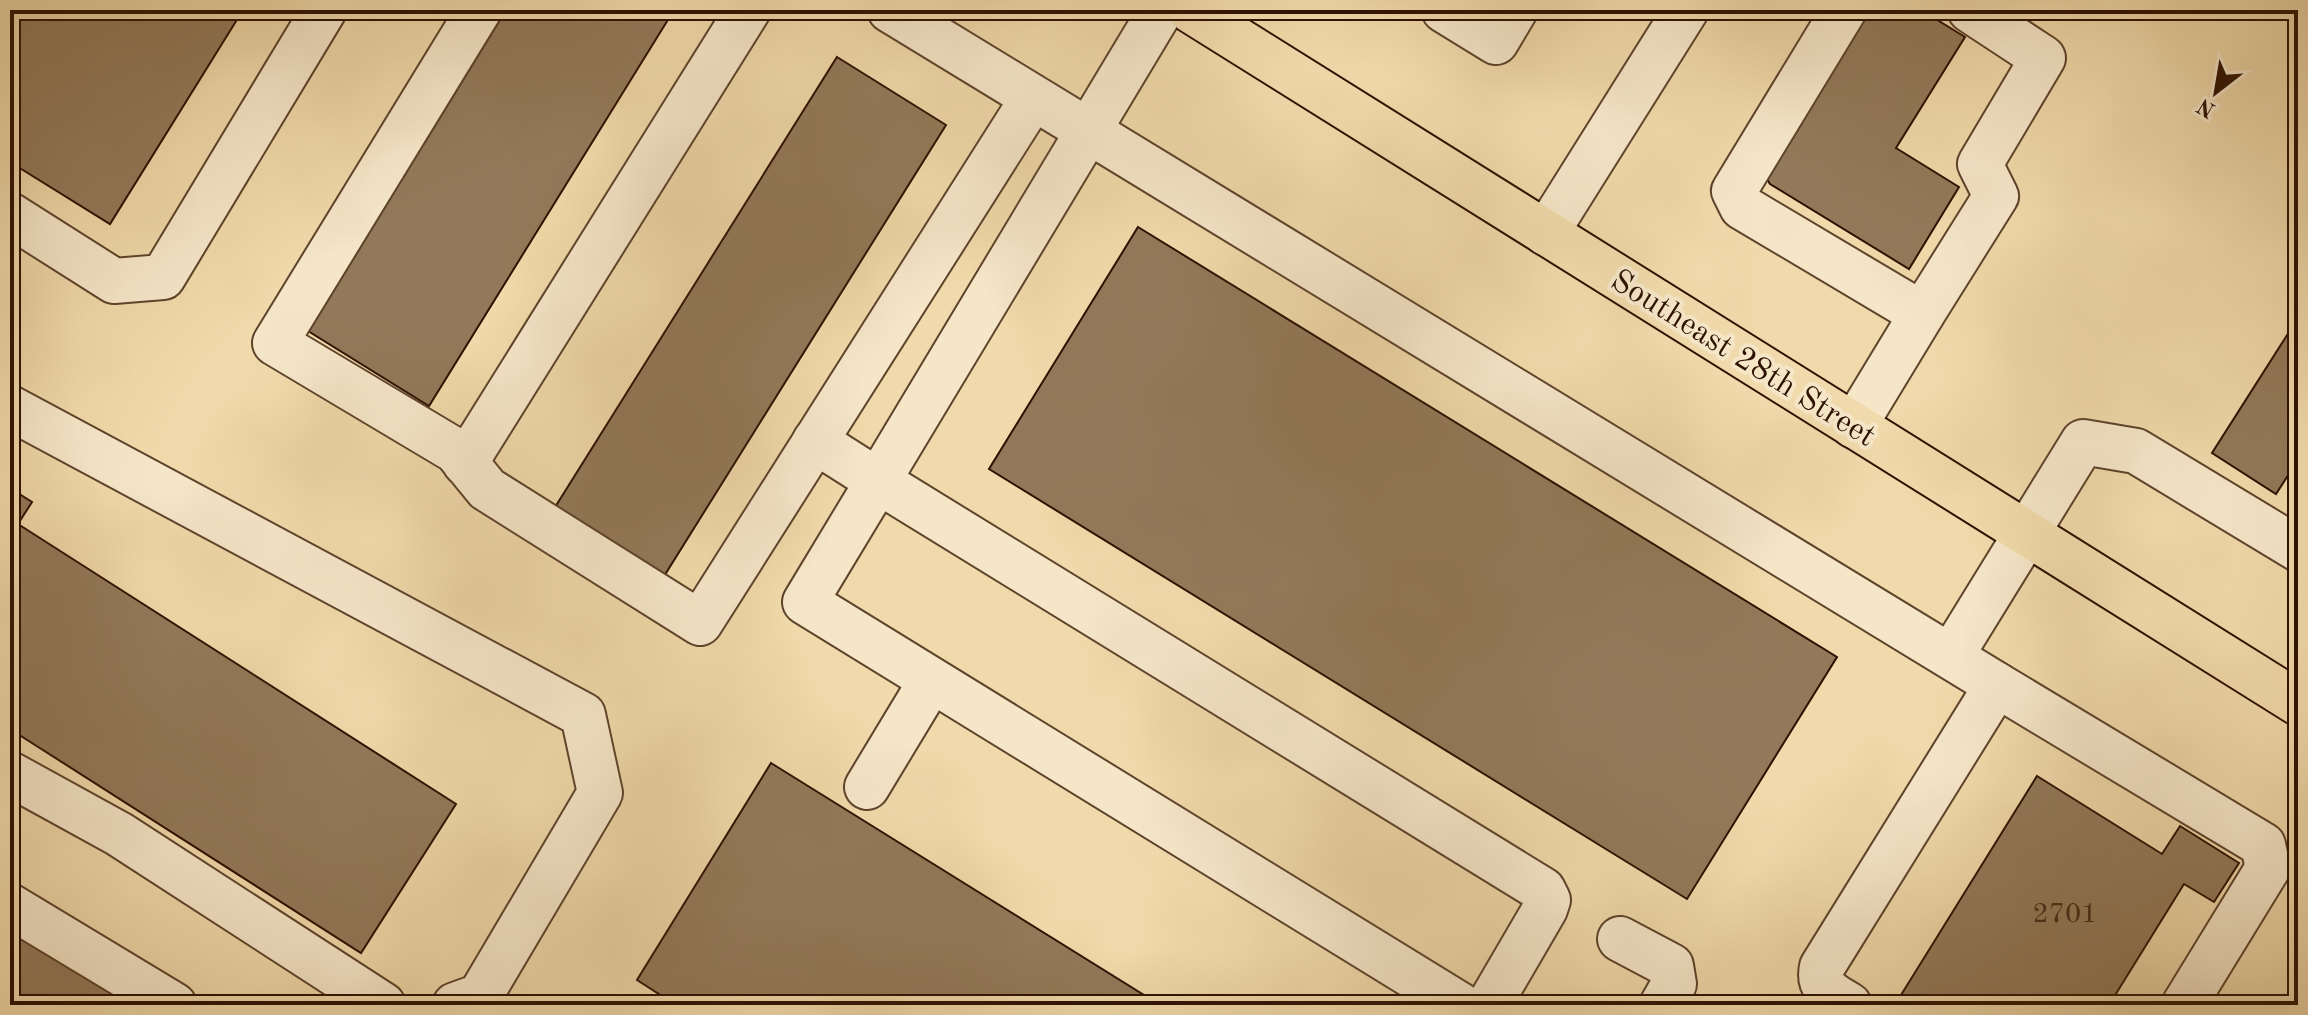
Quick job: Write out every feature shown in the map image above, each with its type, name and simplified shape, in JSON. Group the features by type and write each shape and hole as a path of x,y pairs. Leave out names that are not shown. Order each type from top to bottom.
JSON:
{"main road":[{"name":"Southeast 28th Street","path":"1207,14 1546,233 2298,703"}],"street":[{"path":"10,215 114,281 163,277 324,10"},
{"path":"479,10 275,343 456,451 487,489 700,623 1033,98"},
{"path":"465,463 748,10"},
{"path":"890,10 1089,134 2263,845 2268,868 2184,1005"},
{"path":"1161,10 805,602 1460,1005"},
{"path":"1444,10 1496,42 1515,10"},
{"path":"1546,233 1686,10"},
{"path":"1844,10 1734,191 1742,207 1922,314"},
{"path":"1854,426 1996,196 1980,164 2043,58 1970,10"},
{"path":"10,408 583,715 600,793 480,996 455,1005"},
{"path":"815,441 1543,890 1548,900 1545,909 1489,1005"},
{"path":"1951,656 2083,442 2136,451 2298,549"},
{"path":"867,787 931,681"},
{"path":"1849,1005 1824,990 1820,977 1822,967 1997,685"},
{"path":"10,774 119,834 383,1005"},
{"path":"10,906 174,1005"},
{"path":"1620,939 1671,966 1674,984 1662,1005"}],"building":[{"path":"14,10 243,10 110,224 10,162 10,17"},
{"path":"506,10 674,10 429,406 308,331"},
{"path":"1867,10 1921,10 1965,37 1896,148 1959,187 1909,269 1770,184 1765,176"},
{"path":"837,57 946,125 661,581 552,512"},
{"path":"1138,227 1837,657 1687,899 989,469"},
{"path":"2298,318 2298,460 2276,494 2212,453"},
{"path":"10,488 32,502 18,524 456,804 361,953 10,729"},
{"path":"771,763 1160,1005 676,1005 637,980"},
{"path":"2037,776 2162,854 2180,826 2239,863 2214,902 2184,884 2109,1005 1898,1005 1896,1003"},
{"path":"10,926 139,1005 10,1005"}]}
